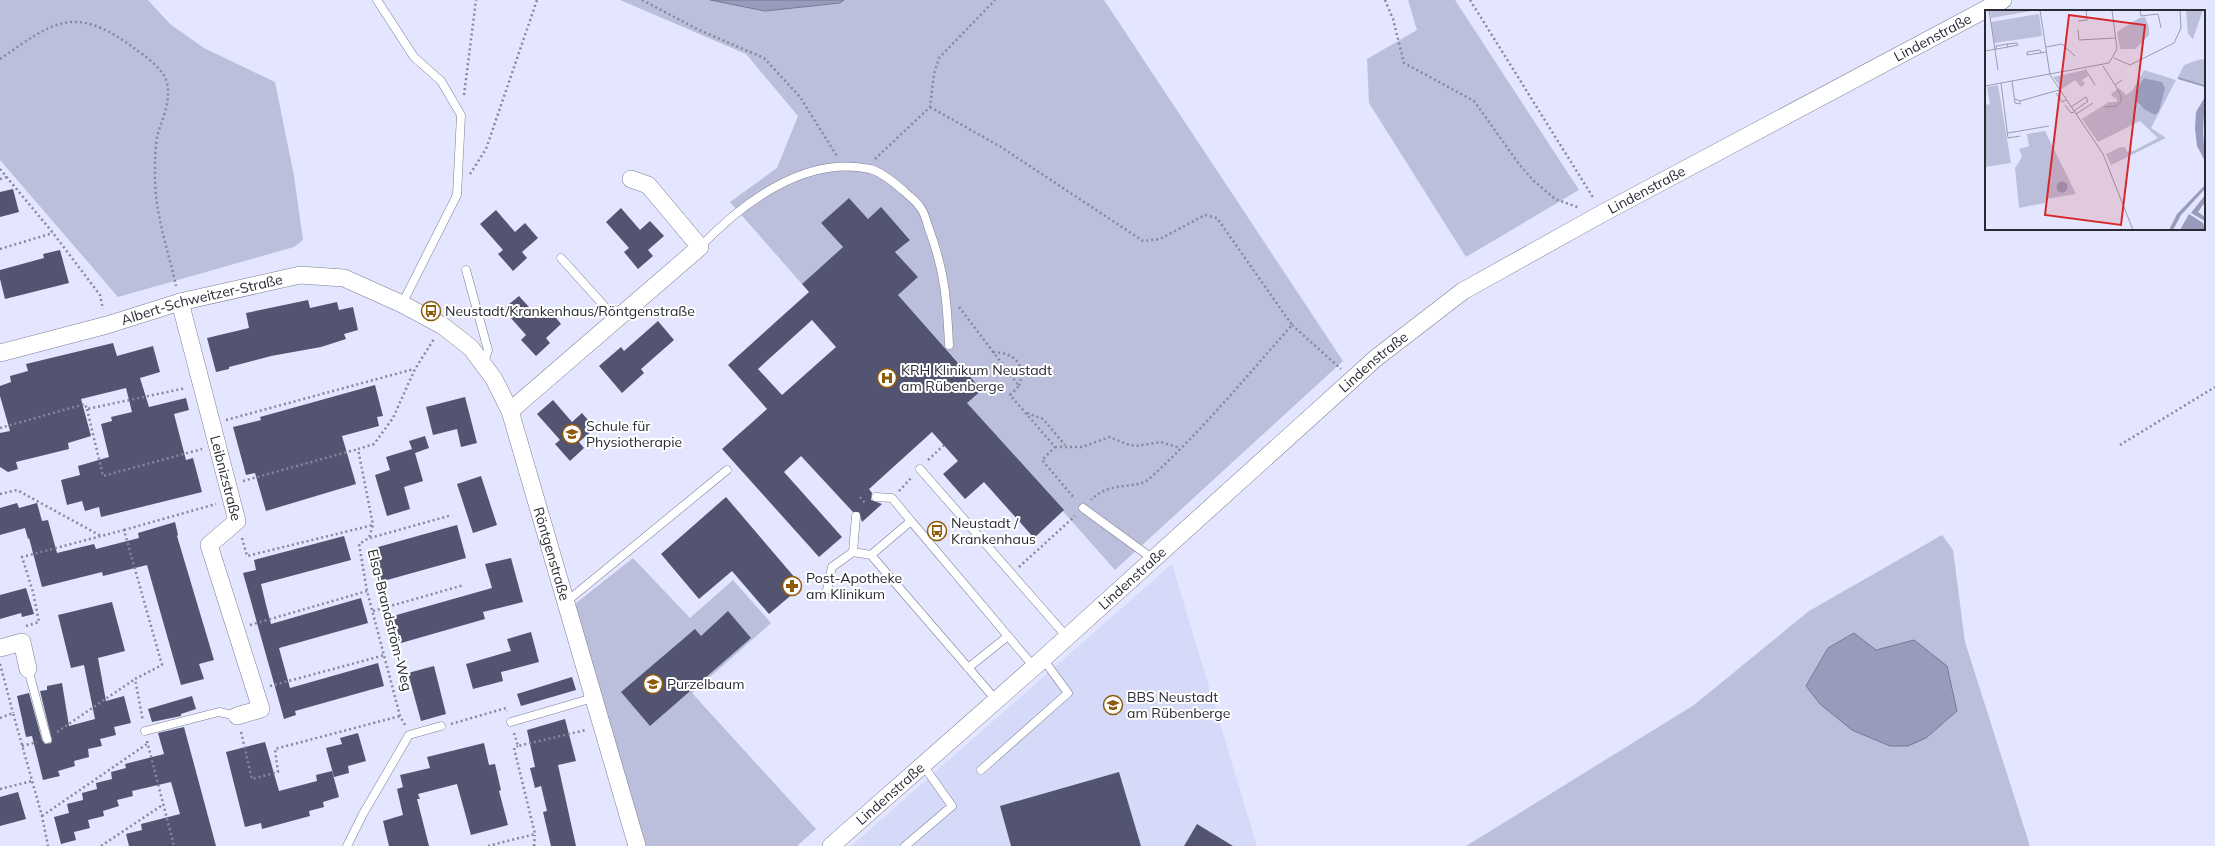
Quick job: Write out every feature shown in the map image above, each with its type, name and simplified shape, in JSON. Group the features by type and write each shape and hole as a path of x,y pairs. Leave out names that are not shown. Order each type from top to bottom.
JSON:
{"street":[{"name":"Lindenstraße","path":"831,846 1039,663 1376,358 1463,291 1599,215 2003,0"},
{"path":"510,411 700,246 648,185 632,179"},
{"name":"Albert-Schweitzer-Straße","path":"0,353 107,325 180,302 300,275 344,278 402,304"},
{"name":"Leibnizstraße","path":"180,302 237,522 209,545 261,709 237,716"},
{"name":"Röntgenstraße","path":"402,304 443,326 471,348 494,379 510,411 637,846"},
{"path":"0,648 22,642 28,669"}],"lane":[{"path":"377,0 414,57 442,81 461,115 457,195 402,304"},
{"path":"700,246 724,222 767,191 806,172 844,167 871,169 895,183 921,207 936,248 946,290 949,345"},
{"path":"561,258 616,319"},
{"path":"466,270 488,350 483,365"},
{"path":"920,469 1067,637"},
{"path":"565,602 727,470"},
{"path":"876,498 892,498 1008,636 1039,663 1068,693 982,770"},
{"path":"1083,508 1153,560"},
{"path":"852,552 856,516"},
{"path":"871,555 911,521"},
{"path":"827,590 832,567 852,552 871,555 996,700"},
{"path":"968,668 1008,636"},
{"path":"28,669 47,739"},
{"path":"511,722 593,698"},
{"path":"145,731 219,712 237,716"},
{"path":"347,846 363,814 410,735 441,726"},
{"path":"905,846 952,806 923,765"}],"path":[{"path":"461,115 476,0"},
{"path":"457,195 486,148 537,0"},
{"path":"642,0 697,29 764,58 800,97 844,167"},
{"path":"871,169 877,156 930,107 934,74 939,58 995,0"},
{"path":"1385,0 1393,19 1404,63 1474,101 1519,164 1555,199 1573,204 1599,215"},
{"path":"1470,0 1599,215"},
{"path":"0,60 44,29 71,21 99,26 152,61 167,83 166,113 158,134 155,174 156,202 180,302"},
{"path":"930,107 1001,147 1143,241 1160,239 1205,215 1217,218 1292,326 1353,379"},
{"path":"0,169 53,233 100,295 107,325"},
{"path":"0,179 7,177"},
{"path":"0,249 53,233"},
{"path":"946,290 1019,386"},
{"path":"19,628 39,622 33,592 22,557 124,530 358,448 374,444 389,423 415,369 443,326"},
{"path":"1011,574 1097,494 1107,489 1148,481 1222,405 1292,326"},
{"path":"992,352 1003,352 1012,356 1020,366 1022,374 1019,386 1010,395 1055,447"},
{"path":"212,424 415,369"},
{"path":"87,409 202,385"},
{"path":"2120,445 2215,387"},
{"path":"0,428 85,404 103,476 218,444"},
{"path":"1026,413 1043,419 1065,446"},
{"path":"1083,508 1042,460 1055,447 1087,446 1110,437 1126,444 1136,446 1161,442 1180,448"},
{"name":"Elsa-Brandström-Weg","path":"358,448 373,525 369,538 359,544 367,591 400,716 410,735"},
{"path":"0,494 17,490 101,536"},
{"path":"369,538 452,515"},
{"path":"237,522 247,556 373,525"},
{"path":"22,746 47,739 135,679 162,665 124,530"},
{"path":"373,611 464,585"},
{"path":"236,629 367,591"},
{"path":"256,690 385,655"},
{"path":"0,664 42,816 48,846"},
{"path":"135,679 145,731 174,846"},
{"path":"0,718 13,713"},
{"path":"237,716 252,779 278,772 274,749 400,716"},
{"path":"42,816 148,743"},
{"path":"518,746 514,748 535,834 534,846"},
{"path":"0,790 32,781"},
{"path":"101,846 164,804"},
{"path":"488,846 535,834"}],"shaded area":[{"path":"0,0 148,0 170,24 204,48 275,82 294,176 303,240 294,247 118,297 0,160"},
{"path":"620,0 710,0 765,11 840,3 844,0 1104,0 1343,361 1115,570 967,403 982,389 898,295 918,277 895,252 910,239 881,208 868,219 849,198 821,223 843,247 802,284 730,202 777,168 798,116 746,54"},
{"path":"710,0 844,0 840,3 765,11"},
{"path":"1408,0 1455,0 1579,190 1466,257 1369,103 1367,59 1417,30"},
{"path":"1942,535 1953,550 1965,642 2030,846 1466,846 1694,705 1809,611","holes":["1914,640 1890,746 1871,736 1876,650"]},
{"path":"633,558 690,618 733,580 771,623 692,693 816,829 797,846 645,846 575,604"},
{"name":"BBS Neustadt am Rübenberge","path":"1172,564 1257,846 851,846"},
{"path":"1854,633 1876,650 1914,640 1947,666 1957,711 1926,738 1908,746 1890,746 1852,730 1820,704 1806,686 1828,648"}],"building":[{"path":"13,189 19,212 0,217 0,192"},
{"name":"KRH Klinikum Neustadt am Rübenberge","path":"849,198 868,219 881,207 910,240 895,252 918,277 898,295 982,390 967,403 1064,510 1034,538 984,482 965,499 943,474 958,461 932,432 869,489 872,493 871,500 882,504 862,522 859,512 853,512 801,456 784,472 842,537 819,557 722,449 767,409 728,365 809,292 802,284 843,247 821,223","holes":["812,320 836,347 782,395 758,369"]},
{"path":"621,208 640,230 650,221 664,236 648,250 653,256 638,269 624,252 629,248 606,222"},
{"path":"496,210 515,232 525,223 538,238 522,252 527,258 513,271 498,254 503,250 480,224"},
{"path":"60,250 69,283 5,299 0,279 0,270 44,258 43,254"},
{"path":"519,296 538,317 548,308 561,324 546,338 550,343 536,356 521,340 526,335 503,309"},
{"path":"308,300 310,308 337,302 339,310 353,307 358,330 344,334 346,339 321,347 271,356 216,372 207,338 249,328 246,313"},
{"path":"658,321 674,340 641,369 644,373 622,393 599,366 621,347 624,351"},
{"path":"113,343 117,356 153,346 160,372 140,378 149,407 186,398 189,410 174,414 186,460 193,458 202,492 101,517 99,507 85,511 82,501 67,505 61,480 80,475 78,466 109,457 101,424 112,421 111,417 132,412 126,388 81,399 91,436 68,443 69,449 16,462 18,469 8,472 0,467 0,433 10,431 0,396 0,386 11,382 10,376 28,371 26,364"},
{"path":"375,385 383,416 377,417 379,426 342,436 356,484 266,511 255,473 246,475 233,427 261,420 260,417"},
{"path":"465,397 477,443 461,447 457,429 433,435 426,407"},
{"name":"Schule für Physiotherapie","path":"553,400 572,422 582,413 595,428 579,442 584,448 570,461 555,444 560,440 537,414"},
{"path":"425,436 429,448 415,453 423,481 404,487 410,509 387,516 375,475 390,470 386,457 412,449 409,441"},
{"path":"481,476 497,525 473,533 457,484"},
{"path":"726,497 802,586 769,614 732,571 699,599 661,554"},
{"path":"17,503 19,508 37,503 42,521 48,520 57,553 94,544 96,549 139,538 138,533 175,522 177,536 214,660 199,664 204,679 181,685 147,565 103,576 102,572 42,587 25,528 0,535 0,508"},
{"path":"457,525 466,558 380,582 371,549"},
{"path":"344,536 351,560 261,584 271,624 361,598 368,623 279,648 290,688 378,663 384,686 295,711 296,715 284,719 243,573 256,570 254,560"},
{"path":"511,558 523,602 483,612 485,619 401,643 393,616 492,588 485,564"},
{"path":"26,588 34,614 22,617 21,613 0,619 0,595"},
{"path":"112,602 125,651 98,658 106,701 124,696 131,723 114,727 116,735 100,739 102,746 88,749 89,757 74,761 75,766 58,771 60,776 43,780 32,736 26,737 17,696 29,693 42,740 45,744 51,743 52,740 40,691 47,690 47,686 62,683 69,726 95,719 84,665 71,668 58,615"},
{"path":"728,611 751,638 650,726 621,692 695,629 701,636"},
{"path":"531,632 539,662 501,672 503,681 473,689 466,664 511,651 507,639"},
{"path":"434,666 446,714 421,721 408,673"},
{"path":"572,677 576,690 521,706 517,694"},
{"path":"192,696 196,709 181,714 181,716 152,722 148,709"},
{"path":"565,719 576,761 558,765 576,846 551,846 543,812 547,811 541,786 535,788 530,768 535,767 527,730"},
{"path":"184,727 216,846 129,846 126,834 142,830 141,824 180,814 171,782 132,791 133,796 117,800 119,806 103,811 104,816 88,820 90,828 74,832 76,840 61,844 54,817 69,813 67,804 83,800 82,793 97,789 96,783 112,779 111,772 126,768 125,764 164,754 158,733"},
{"path":"358,733 366,761 348,766 349,773 334,777 326,748 342,744 340,738"},
{"path":"265,742 279,791 317,781 316,775 332,771 339,797 323,802 324,807 309,811 310,816 262,829 261,823 245,827 226,752"},
{"path":"484,743 489,765 495,764 501,790 499,791 508,825 471,835 457,784 418,794 420,799 417,799 429,846 389,846 383,821 403,815 397,789 403,787 400,775 430,768 427,757"},
{"path":"1119,772 1141,846 1011,846 1000,806"},
{"path":"18,792 26,819 0,826 0,797"},
{"path":"1197,824 1233,846 1184,846"}],"place":[{"name":"Neustadt/Krankenhaus/Röntgenstraße","path":"431,311"},
{"name":"KRH Klinikum Neustadt am Rübenberge","path":"887,378"},
{"name":"Schule für Physiotherapie","path":"572,434"},
{"name":"Neustadt / Krankenhaus","path":"937,531"},
{"name":"Post-Apotheke am Klinikum","path":"792,586"},
{"name":"Purzelbaum","path":"653,684"},
{"name":"BBS Neustadt am Rübenberge","path":"1113,705"}]}
